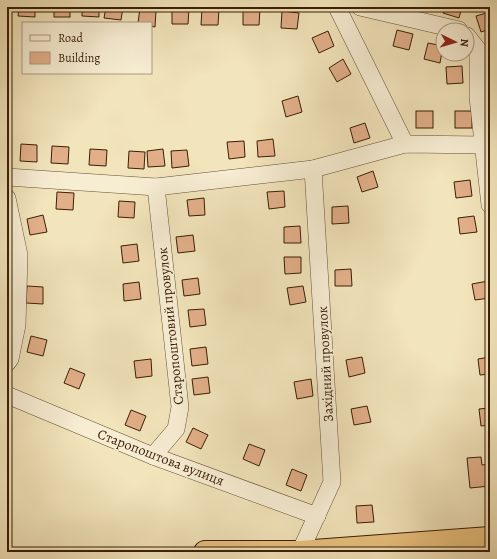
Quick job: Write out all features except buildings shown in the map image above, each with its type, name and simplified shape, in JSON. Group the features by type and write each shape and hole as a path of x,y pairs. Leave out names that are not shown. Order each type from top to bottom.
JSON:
{"highway":[{"path":"205,552 300,552 354,550 490,538"}],"street":[{"path":"336,7 405,144"},
{"path":"360,7 435,24"},
{"path":"478,43 484,97 484,145 490,205"},
{"path":"7,177 156,187 313,169 405,144 484,145"},
{"name":"Західний провулок","path":"300,552 332,482 313,169"},
{"name":"Старопоштовий провулок","path":"153,456 176,429 180,407 156,187"},
{"path":"7,198 19,255 17,325 10,359 7,363"},
{"name":"Старопоштова вулиця","path":"7,396 153,456 316,516"}]}
